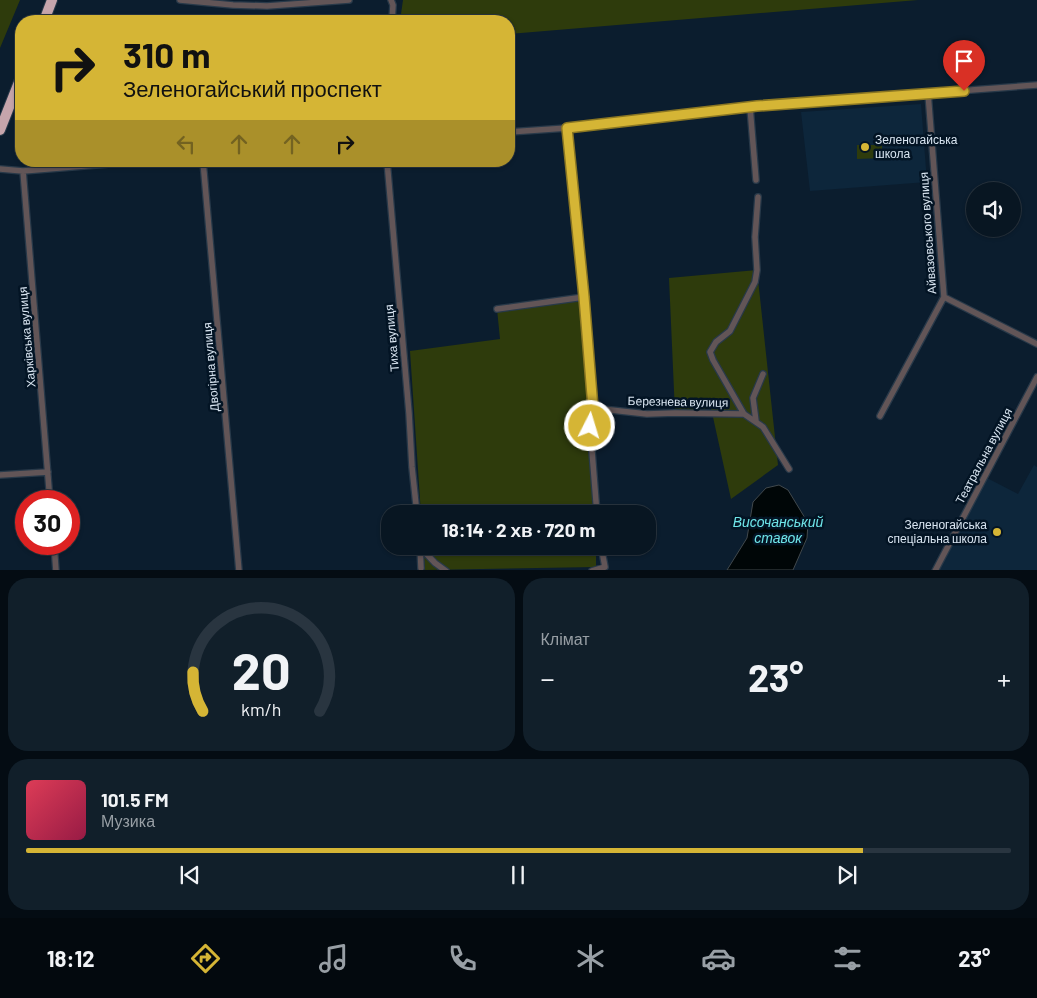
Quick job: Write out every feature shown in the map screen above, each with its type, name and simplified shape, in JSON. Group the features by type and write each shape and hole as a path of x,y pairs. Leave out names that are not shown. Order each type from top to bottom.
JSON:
{"highway":[{"path":"46,15 52,0"},
{"path":"0,130 15,92"}],"street":[{"path":"180,0 267,6 349,0"},
{"path":"391,0 393,4 392,15"},
{"path":"515,132 567,128 750,107 1037,85"},
{"name":"Айвазовського вулиця","path":"880,416 944,297 928,93"},
{"path":"750,107 756,180"},
{"path":"567,128 593,408 590,426 596,505"},
{"path":"0,169 23,171 72,167"},
{"name":"Двогірна вулиця","path":"204,167 239,570"},
{"name":"Тиха вулиця","path":"388,167 416,505"},
{"name":"Харківська вулиця","path":"23,171 49,490"},
{"path":"758,197 755,237 757,270 755,282 730,331 716,342 710,352 744,414 764,428 788,469"},
{"path":"497,309 584,297"},
{"path":"944,297 1037,344"},
{"path":"756,421 753,398 762,374"},
{"name":"Театральна вулиця","path":"935,570 1037,377"},
{"name":"Березнева вулиця","path":"593,408 647,414 744,414"},
{"path":"0,474 48,472"},
{"path":"55,555 56,570"},
{"path":"420,555 421,568"},
{"path":"428,555 435,563 446,570"},
{"path":"592,570 605,566 603,555"}],"shaded area":[{"name":"Зеленогайська школа","path":"921,104 927,182 810,191 801,112"},
{"name":"Зеленогайська спеціальна школа","path":"1034,465 1037,467 1037,570 939,570 987,478 1018,494"}],"green space":[{"path":"0,0 20,0 0,48"},
{"path":"403,0 918,0 515,34 515,15 401,15"},
{"path":"857,145 882,145 882,158 857,159"},
{"path":"757,270 778,465 731,499 711,408 675,413 669,278"},
{"path":"584,297 593,408 595,505 420,505 410,351 500,339 497,309"},
{"path":"424,555 596,555 596,567 425,570"}],"water":[{"name":"Височанський ставок","path":"779,485 788,490 808,523 807,538 793,570 727,570 747,538 753,502 766,488"}],"place":[{"name":"Зеленогайська школа","path":"865,147"},
{"name":"Зеленогайська спеціальна школа","path":"997,532"}],"route":[{"path":"590,426 593,408 567,128 757,106 964,91"}]}
